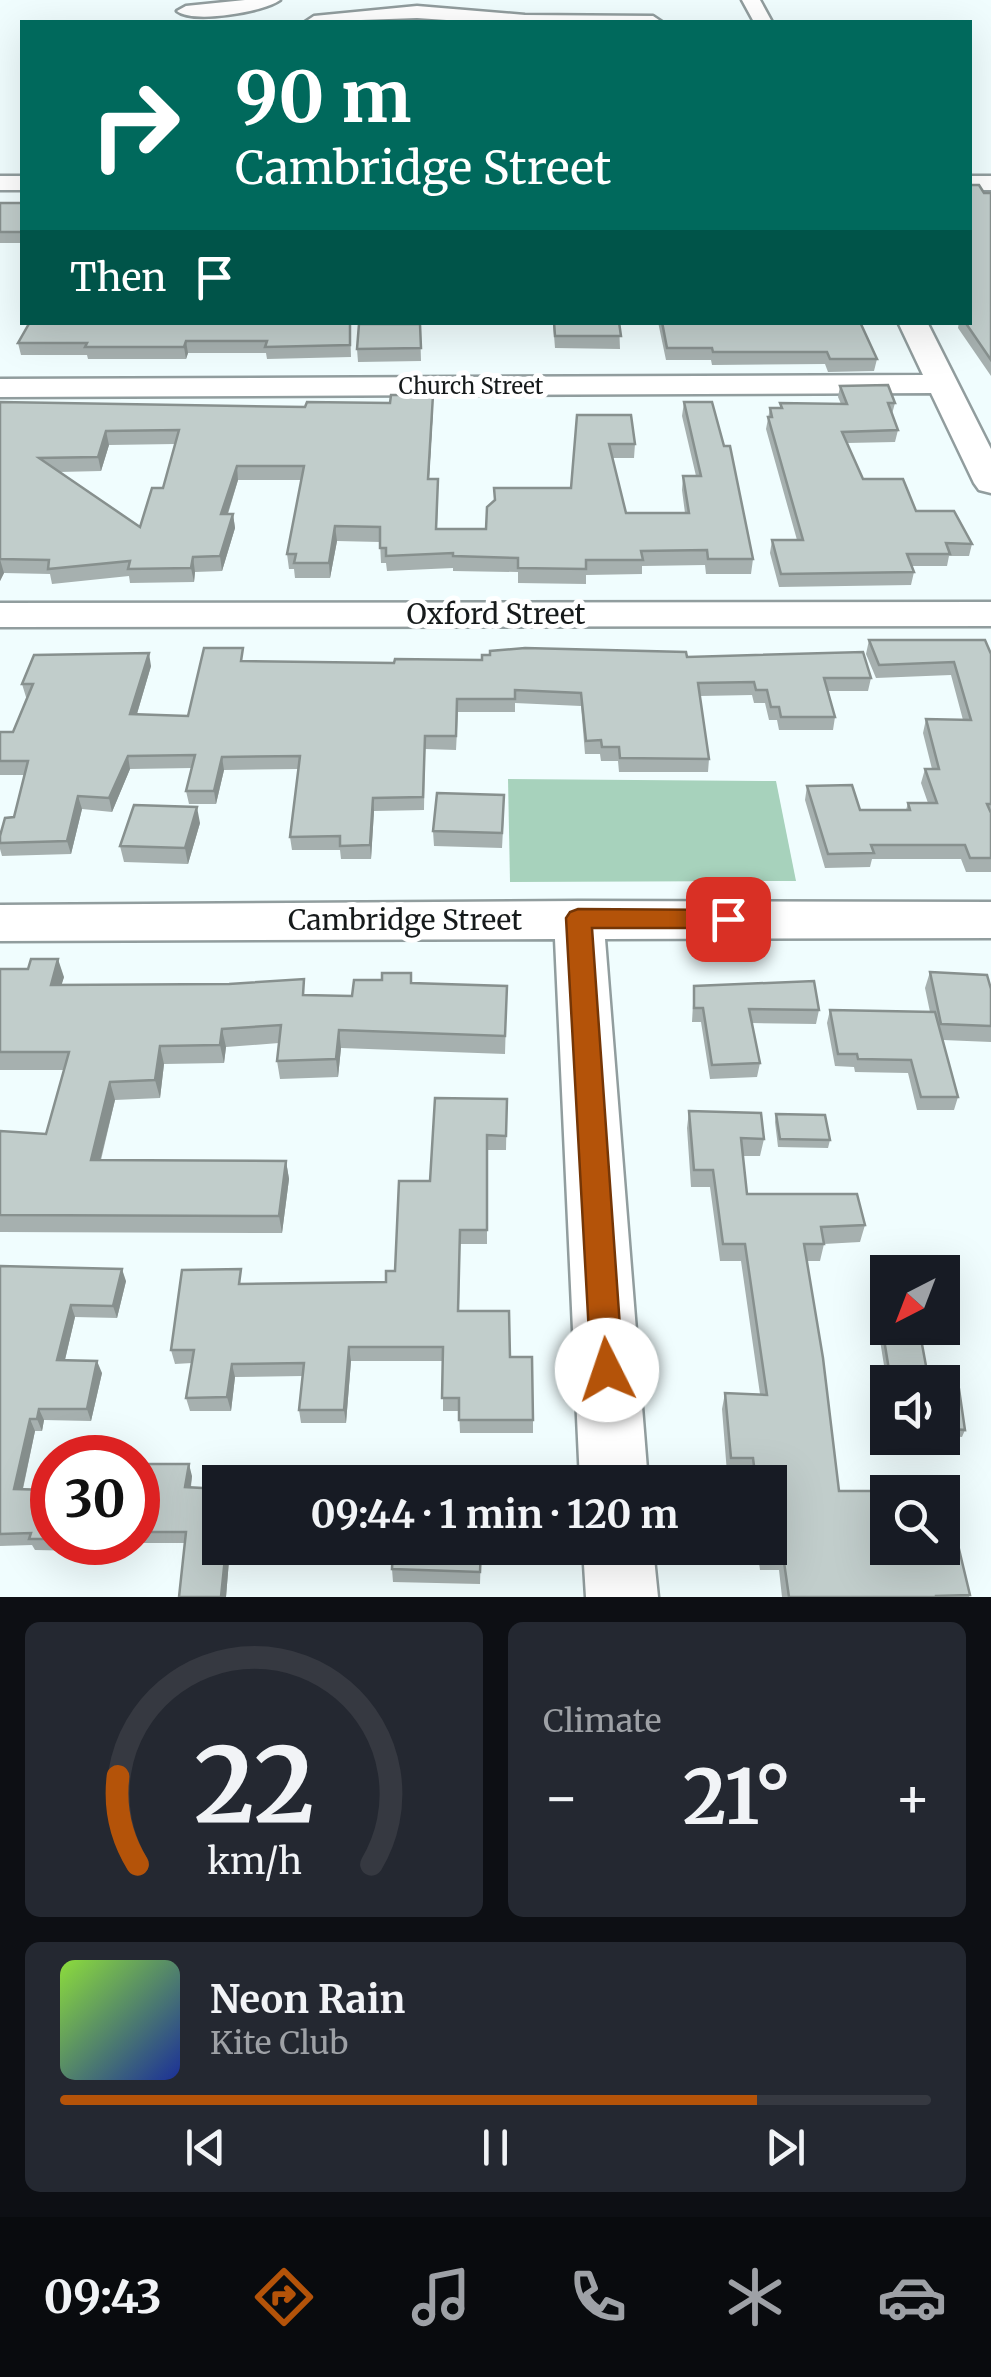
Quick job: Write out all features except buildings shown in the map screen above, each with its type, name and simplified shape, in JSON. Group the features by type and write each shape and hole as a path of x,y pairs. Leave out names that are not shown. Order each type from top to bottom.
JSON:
{"street":[{"path":"187,11 223,10 271,0"},
{"path":"335,20 417,12 514,20"},
{"path":"913,325 991,482"},
{"name":"Church Street","path":"0,388 942,384"},
{"name":"Oxford Street","path":"0,615 991,614"},
{"path":"578,918 613,1465"},
{"name":"Cambridge Street","path":"0,923 578,918 991,920"},
{"path":"619,1565 622,1597"}],"green space":[{"path":"508,779 776,781 796,881 510,882"}],"route":[{"path":"607,1370 578,918 728,919"}]}
